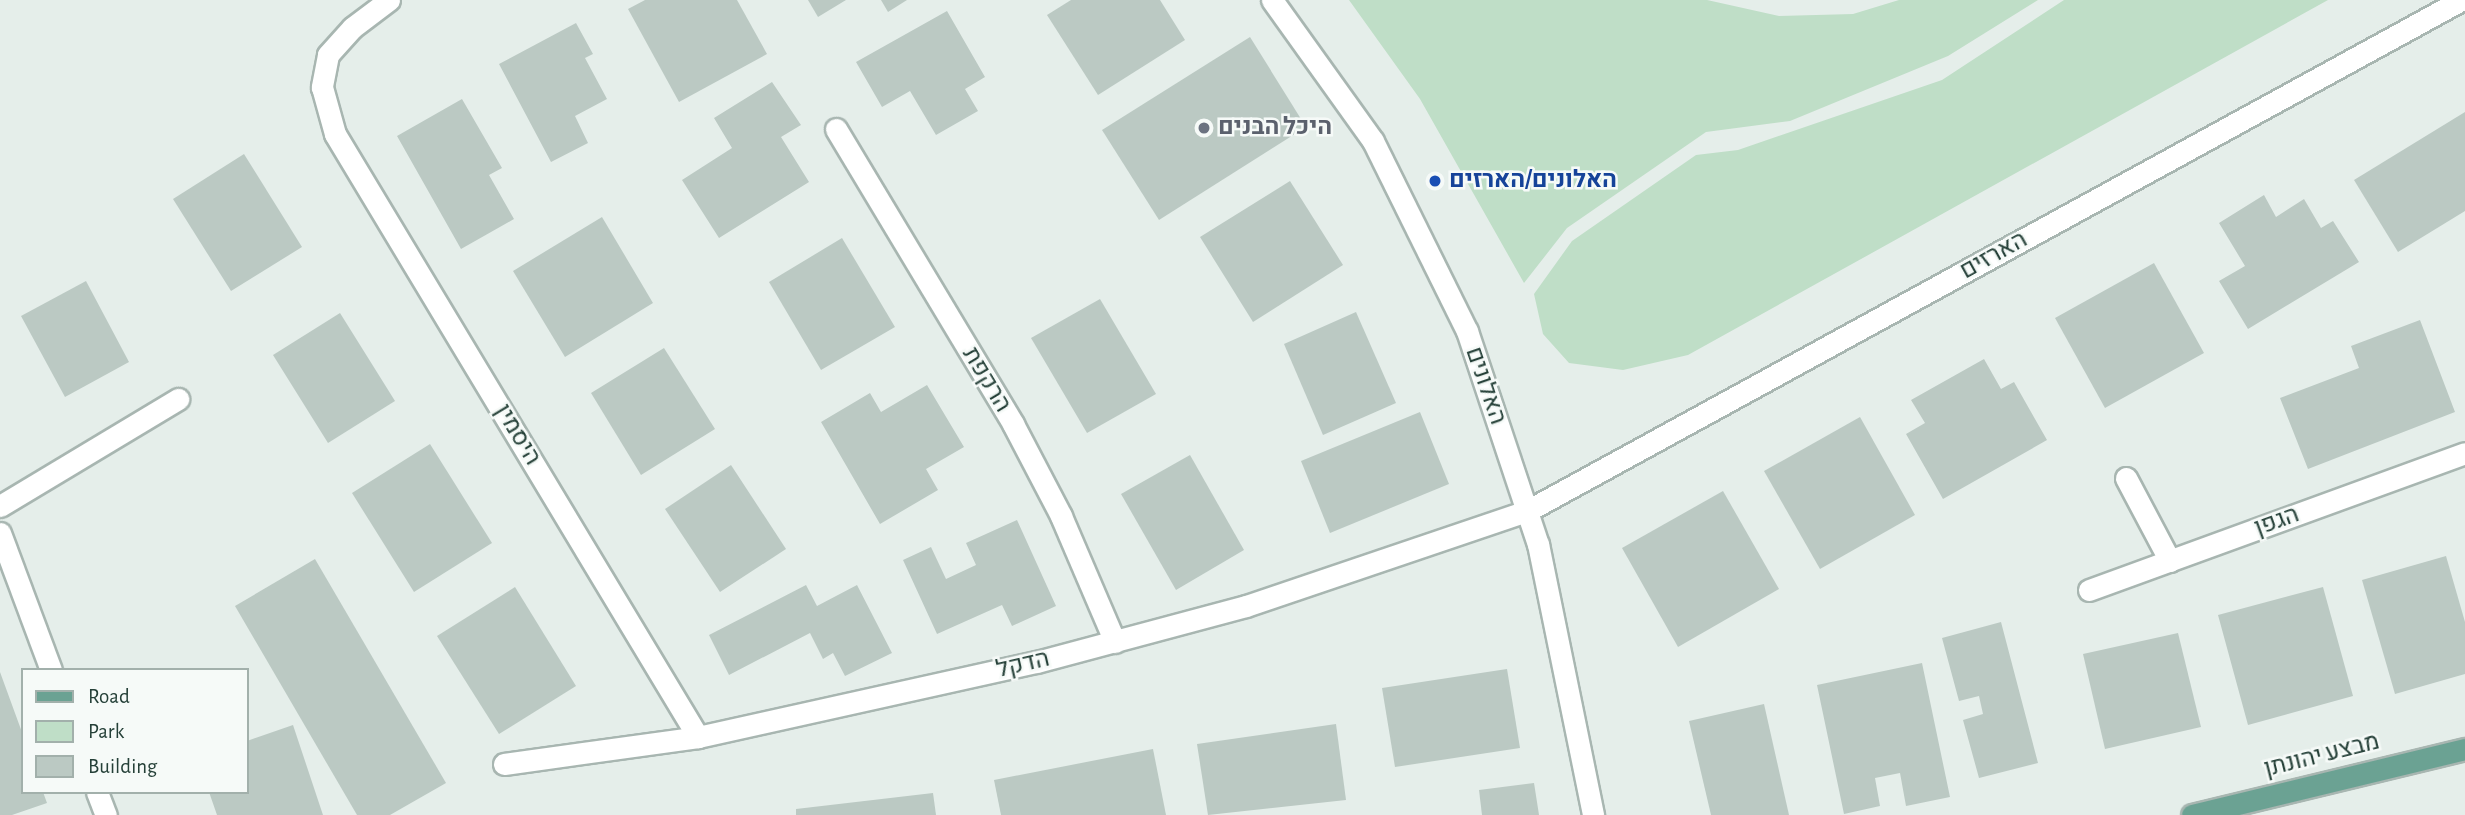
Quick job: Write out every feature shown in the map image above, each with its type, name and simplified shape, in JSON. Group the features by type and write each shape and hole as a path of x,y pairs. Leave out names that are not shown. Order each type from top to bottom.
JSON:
{"main road":[{"name":"מבצע יהונתן","path":"2192,815 2465,749"}],"street":[{"name":"היסמין","path":"389,0 352,28 328,55 322,88 335,134 698,737"},
{"name":"האלונים","path":"1272,0 1339,87 1417,225 1466,331 1527,511 1562,642 1593,815"},
{"name":"הארזים","path":"1527,511 2461,0"},
{"name":"הרקפת","path":"835,129 1013,424 1061,516 1115,642"},
{"path":"0,506 178,399"},
{"name":"הגפן","path":"2089,590 2465,453"},
{"path":"2126,478 2170,561"},
{"name":"הדקל","path":"505,764 698,737 1115,642 1246,606 1527,511"},
{"path":"0,533 50,668"},
{"path":"98,794 106,815"}],"green space":[{"path":"1349,0 1707,0 1779,16 1853,14 1899,0 2038,0 1948,56 1790,121 1706,132 1567,228 1524,283 1420,99"},
{"path":"2064,0 2328,0 1688,355 1623,370 1569,363 1543,334 1534,294 1572,241 1696,155 1738,150 1942,80"}],"building":[{"path":"645,0 737,0 767,54 679,102 628,9"},
{"path":"808,0 846,0 818,17"},
{"path":"881,0 907,0 888,12"},
{"path":"1071,0 1160,0 1185,40 1098,95 1047,15"},
{"path":"947,11 985,77 965,89 978,111 936,135 910,91 882,107 856,62"},
{"path":"576,23 593,54 585,58 607,99 575,116 588,143 551,162 499,64"},
{"name":"היכל הבנים","path":"1250,37 1306,127 1159,220 1102,130"},
{"path":"772,82 801,125 781,137 809,182 719,238 682,180 732,148 714,118"},
{"path":"462,99 502,168 489,175 514,219 461,249 397,136"},
{"path":"2465,112 2465,211 2398,252 2354,180"},
{"path":"244,154 302,247 231,291 173,199"},
{"path":"1290,181 1343,265 1253,322 1200,237"},
{"path":"2264,195 2276,217 2304,199 2321,228 2333,221 2359,262 2248,329 2219,281 2245,266 2219,223"},
{"path":"602,217 653,303 565,357 513,271"},
{"path":"842,238 895,327 821,370 769,282"},
{"path":"2154,263 2204,353 2105,408 2055,318"},
{"path":"86,281 129,362 65,397 21,316"},
{"path":"1100,299 1156,394 1087,433 1031,338"},
{"path":"1356,312 1396,403 1323,435 1284,344"},
{"path":"340,313 395,401 328,443 273,355"},
{"path":"2420,320 2455,412 2308,469 2280,398 2359,368 2351,346"},
{"path":"664,348 715,429 641,475 591,393"},
{"path":"1984,359 2001,389 2014,382 2047,440 1943,499 1906,434 1925,423 1911,400"},
{"path":"927,385 964,447 926,469 938,490 880,524 821,422 870,393 881,412"},
{"path":"1420,412 1449,484 1330,533 1301,461"},
{"path":"1860,417 1915,515 1820,569 1764,471"},
{"path":"430,444 492,543 414,592 352,493"},
{"path":"1190,455 1244,550 1176,590 1121,494"},
{"path":"731,465 786,549 720,592 665,509"},
{"path":"1723,491 1779,589 1678,647 1622,548"},
{"path":"1017,520 1056,606 1012,626 1002,605 937,634 903,560 931,547 946,579 976,565 966,543"},
{"path":"2446,556 2465,622 2465,674 2395,694 2362,580"},
{"path":"315,559 446,783 390,815 357,815 235,606"},
{"path":"806,585 817,606 857,585 892,653 845,676 833,653 823,659 810,633 729,675 709,635"},
{"path":"515,587 576,686 499,734 437,636"},
{"path":"2323,587 2353,696 2248,725 2218,615"},
{"path":"2001,622 2038,763 1979,778 1963,720 1983,714 1979,696 1959,701 1942,638"},
{"path":"2178,633 2201,727 2105,749 2083,654"},
{"path":"1922,663 1950,797 1906,806 1900,773 1875,778 1880,806 1844,814 1817,685"},
{"path":"1507,669 1520,748 1395,767 1382,688"},
{"path":"0,672 21,730 21,794 44,794 47,803 12,815 0,815"},
{"path":"1764,704 1789,815 1711,815 1689,721"},
{"path":"1336,724 1346,800 1208,815 1197,744"},
{"path":"293,725 323,815 217,815 210,794 248,794 248,741"},
{"path":"1153,749 1166,815 1001,815 994,780"},
{"path":"1534,783 1539,815 1482,815 1479,790"},
{"path":"933,793 936,815 796,815 796,809"}],"place":[{"name":"היכל הבנים","path":"1204,128"},
{"name":"האלונים/הארזים","path":"1435,181"}]}
